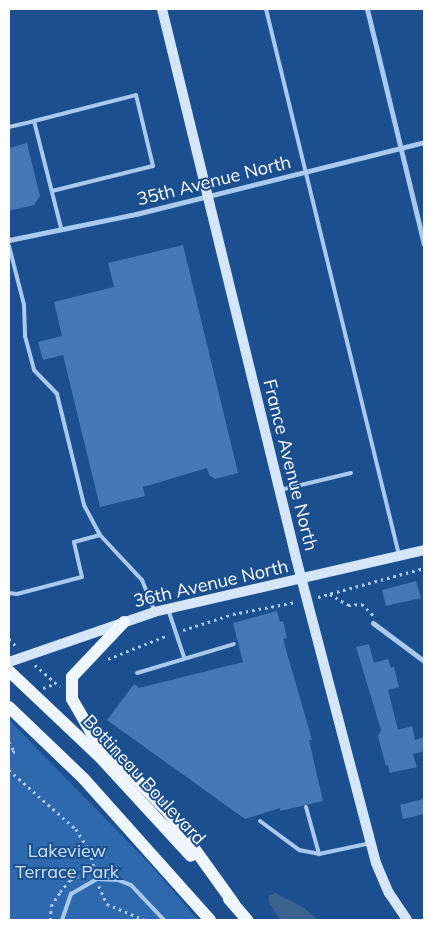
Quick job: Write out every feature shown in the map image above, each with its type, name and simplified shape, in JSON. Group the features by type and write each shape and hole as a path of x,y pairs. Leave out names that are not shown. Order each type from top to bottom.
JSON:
{"main road":[{"path":"124,622 72,677 69,688 72,700 92,733 168,812 234,904"},
{"name":"Bottineau Boulevard","path":"9,671 112,769 247,920"},
{"path":"9,706 91,786 210,920"}],"street":[{"name":"France Avenue North","path":"162,9 302,579 370,843 389,894 407,920"},
{"path":"366,9 424,244"},
{"name":"35th Avenue North","path":"9,240 207,197 424,142"},
{"name":"36th Avenue North","path":"9,662 168,608 424,550"},
{"path":"374,623 424,661"}],"lane":[{"path":"266,9 400,556"},
{"path":"9,127 136,95 153,166 52,191"},
{"path":"34,120 61,228"},
{"path":"9,246 24,305 25,336 34,370 57,394 84,505 100,535 142,580 154,612"},
{"path":"280,490 351,473"},
{"path":"9,593 17,594 82,578 74,542 100,535"},
{"path":"168,608 184,657"},
{"path":"137,673 184,657 234,644"},
{"path":"306,807 319,854"},
{"path":"260,821 299,850 319,854 370,843"},
{"path":"62,920 71,894 97,879 118,880 131,885 164,920"}],"path":[{"path":"374,623 373,614 362,604 348,605 330,594 338,589 424,568"},
{"path":"54,684 62,688"},
{"path":"9,742 15,752 9,753"},
{"path":"9,770 84,839 107,904 145,920"}],"green space":[{"name":"Lakeview Terrace Park","path":"9,720 150,864 198,920 9,920"}],"shaded area":[{"path":"275,893 303,907 318,920 280,920 269,902 269,896"}],"building":[{"path":"27,143 40,196 34,205 9,211 9,148"},
{"path":"183,245 238,473 215,479 209,475 207,468 143,487 145,496 100,507 63,355 43,360 38,342 62,336 54,302 114,287 108,263"},
{"path":"416,581 421,598 386,606 382,590"},
{"path":"277,611 280,622 283,621 287,638 283,639 312,740 309,740 323,801 280,811 280,808 245,819 107,720 134,684 139,688 243,662 233,623"},
{"path":"369,644 374,663 388,659 391,668 394,667 399,687 388,690 398,730 412,726 415,740 424,737 424,751 413,754 417,767 390,773 388,765 386,766 378,736 381,730 356,647"},
{"path":"423,799 424,814 403,819 400,805"}]}
